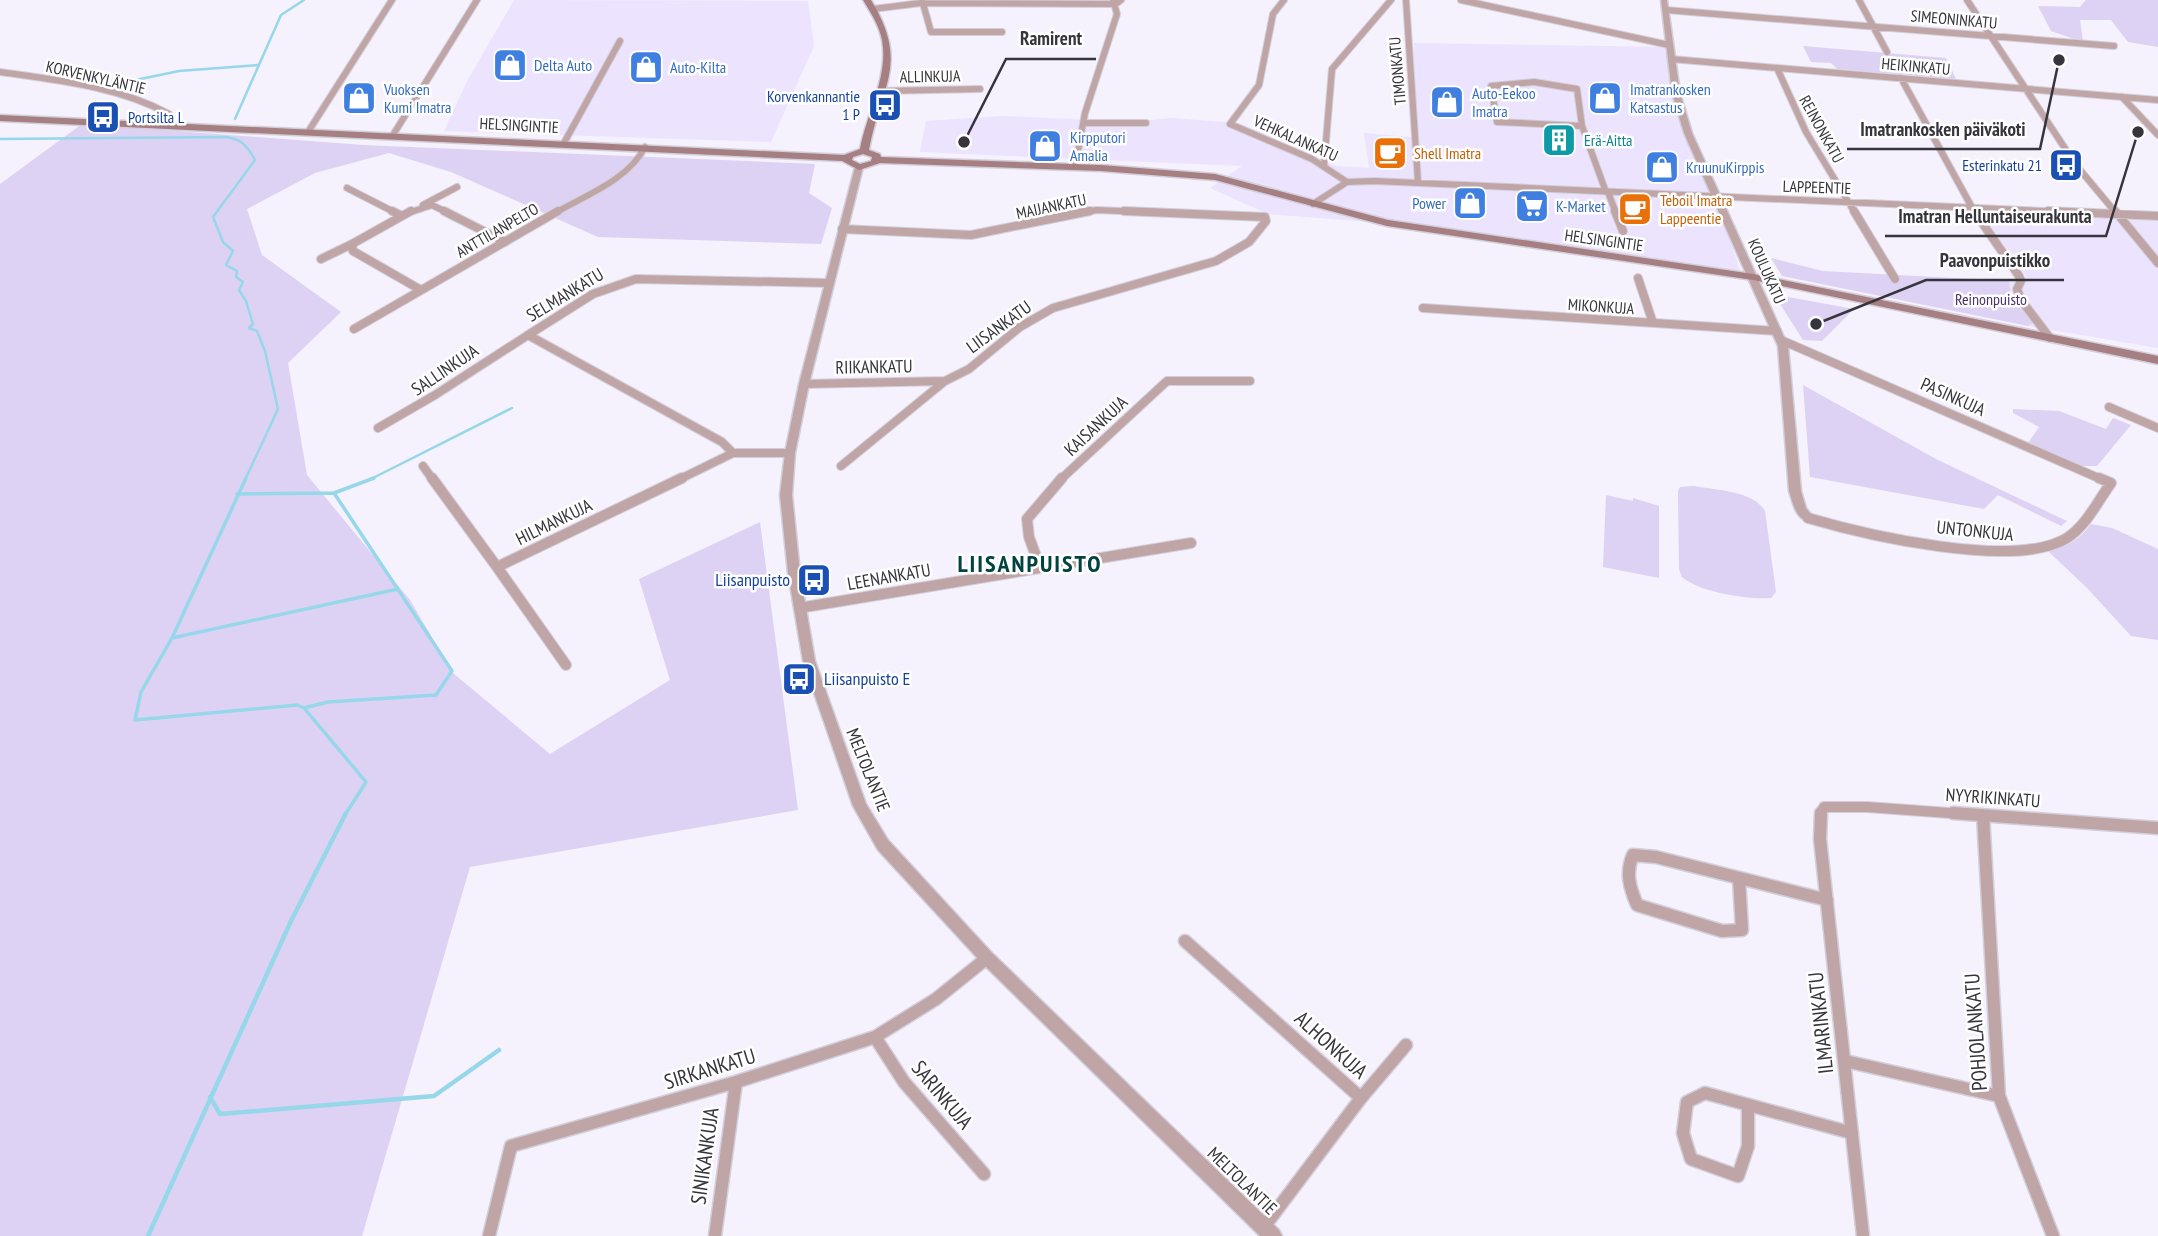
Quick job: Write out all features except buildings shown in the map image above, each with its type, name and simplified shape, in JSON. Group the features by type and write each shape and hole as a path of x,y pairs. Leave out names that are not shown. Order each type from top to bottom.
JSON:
{"main road":[{"path":"864,151 881,91 888,48 883,27 867,0"},
{"name":"HELSINGINTIE","path":"0,118 847,158"},
{"path":"864,151 874,154 877,160 871,165 859,167 849,164 847,158 853,153 864,151"},
{"name":"HELSINGINTIE","path":"877,160 1075,167 1215,177 1261,187 1360,218 1412,228 1753,277 2158,360"}],"street":[{"path":"308,132 392,0"},
{"path":"393,135 477,0"},
{"name":"VEHKALANKATU","path":"1284,0 1273,14 1259,85 1230,124 1324,165 1343,175 1348,182"},
{"path":"1324,165 1332,69 1391,0"},
{"name":"TIMONKATU","path":"1406,0 1418,182"},
{"path":"1461,0 1669,45"},
{"name":"KOULUKATU","path":"1664,0 1676,93 1688,132 1779,336 1795,491 1801,510 1808,518"},
{"path":"1859,0 1887,52"},
{"path":"1967,0 2076,165 2158,263"},
{"path":"873,9 922,2 1117,2 1117,14 1084,123 1075,167"},
{"path":"922,2 931,32 1002,32"},
{"name":"SIMEONINKATU","path":"1666,10 2114,46"},
{"path":"564,143 620,41"},
{"name":"HEIKINKATU","path":"1671,59 2158,100"},
{"name":"REINONKATU","path":"1777,68 1806,132 1895,279"},
{"name":"KORVENKYLÄNTIE","path":"0,72 89,87 152,104 169,114 161,125"},
{"path":"1901,79 1972,208 2017,271 2021,281 2017,293 2050,338"},
{"path":"1582,126 1497,122 1491,86 1504,83 1574,87 1582,126 1623,230"},
{"name":"ALLINKUJA","path":"881,91 980,89"},
{"path":"2122,97 2158,135"},
{"path":"1084,123 1146,124"},
{"name":"ANTTILANPELTO","path":"354,329 631,168 645,147"},
{"name":"MELTOLANTIE","path":"859,167 804,384 790,453 786,495 799,608 809,661 860,806 883,845 987,958 1269,1231"},
{"path":"1313,204 1348,182"},
{"name":"LAPPEENTIE","path":"1348,182 1418,182 2158,216"},
{"path":"321,259 457,187"},
{"path":"346,188 402,216"},
{"path":"423,206 440,208 505,242"},
{"name":"MAIJANKATU","path":"842,229 972,234 1097,210 1265,218"},
{"name":"LIISANKATU","path":"841,466 945,381 969,369 1020,327 1053,308 1208,264 1254,238 1263,227 1265,218"},
{"path":"352,244 353,251 421,290"},
{"path":"1638,278 1653,323"},
{"name":"SELMANKATU","path":"733,453 716,438 528,335 592,294 618,282 636,279 829,283"},
{"name":"MIKONKUJA","path":"1423,308 1653,323 1779,336"},
{"name":"SALLINKUJA","path":"378,428 412,411 528,335"},
{"name":"PASINKUJA","path":"1779,336 2111,483"},
{"name":"RIIKANKATU","path":"804,384 945,381"},
{"name":"KAISANKUJA","path":"1040,567 1027,527 1027,517 1055,484 1167,382 1250,381"},
{"path":"2109,407 2158,428"},
{"path":"733,453 790,453"},
{"name":"HILMANKUJA","path":"497,567 733,453"},
{"path":"423,467 566,665"},
{"name":"UNTONKUJA","path":"1808,518 1828,524 1981,550 2032,551 2050,547 2068,537 2111,483"},
{"name":"LEENANKATU","path":"799,608 1191,543"},
{"name":"NYYRIKINKATU","path":"1825,807 1857,806 2158,828"},
{"name":"ILMARINKATU","path":"1825,807 1820,815 1820,839 1863,1236"},
{"name":"POHJOLANKATU","path":"1983,815 1999,1096 2053,1236"},
{"path":"1740,878 1742,930 1722,931 1637,905 1629,884 1628,864 1633,855 1656,857 1740,878 1827,900"},
{"name":"ALHONKUJA","path":"1185,941 1361,1098 1269,1231"},
{"name":"SIRKANKATU","path":"489,1236 511,1146 736,1082 875,1037 936,999 987,958"},
{"name":"SARINKUJA","path":"875,1037 904,1083 984,1174"},
{"path":"1361,1098 1406,1045"},
{"path":"1845,1061 1999,1096"},
{"name":"SINIKANKUJA","path":"715,1236 736,1082"},
{"path":"1748,1105 1748,1146 1738,1176 1691,1159 1683,1133 1687,1102 1705,1093 1852,1133"}],"shaded area":[{"path":"514,0 808,1 814,46 771,142 444,131 467,81"},
{"path":"1414,43 1673,47 1680,95 1741,273 1423,226 1268,214 1210,188 1242,166 920,152 926,121 1004,116 1128,122 1172,118 1237,123 1336,166 1369,168 1364,133 1411,137"},
{"path":"1981,213 2158,218 2158,348 2028,326 2033,323 2010,296 2009,281 2026,276"}],"green space":[{"path":"2086,0 2158,0 2158,47 2128,42 2111,20 2080,20 2083,42 2051,31 2038,6 2080,7"},
{"path":"1803,46 1946,58 1956,79 1837,69 1831,63 1811,62"},
{"path":"82,124 363,145 815,164 809,193 832,208 821,244 598,237 451,172 389,153 315,173 247,209 262,255 341,312 288,363 307,475 410,600 453,673 550,754 670,680 639,579 760,522 798,810 470,867 362,1236 0,1236 0,184"},
{"name":"Reinonpuisto","path":"1771,258 1823,271 2009,281 2011,296 2033,323 2028,326 1782,276"},
{"path":"1783,298 1854,309 1822,341 1803,340 1780,304"},
{"path":"1803,385 1936,459 2067,521 2061,526 1998,495 1984,509 1810,477"},
{"path":"2013,409 2059,411 2106,429 2113,418 2131,425 2097,466 2080,466 2028,443 2039,427 2013,413"},
{"path":"1694,486 1743,495 1760,504 1765,511 1776,592 1771,598 1724,594 1700,587 1682,577 1679,569 1678,491 1680,487"},
{"path":"1606,495 1633,501 1633,498 1659,506 1659,578 1603,567"},
{"path":"2091,524 2112,528 2158,549 2158,640 2131,636 2048,551 2072,542"}],"waterway":[{"path":"235,119 281,15 304,0"},
{"path":"102,87 179,71 258,65"},
{"path":"0,139 226,137 244,144 250,151 255,160 213,217 223,242 233,251 226,265 237,271 236,277 243,282 239,290 246,301 253,324 249,328 257,331 265,351 278,409 245,480"},
{"path":"370,480 512,408"},
{"path":"239,494 246,478"},
{"path":"370,480 374,478"},
{"path":"334,493 370,480"},
{"path":"239,494 334,493"},
{"path":"334,493 398,589"},
{"path":"172,638 239,494"},
{"path":"172,638 398,589"},
{"path":"304,708 328,702 436,695 452,671 398,589"},
{"path":"172,638 141,692 135,720 297,705 304,708"},
{"path":"304,708 366,782 345,815"},
{"path":"211,1098 291,921 346,813"},
{"path":"211,1098 220,1114 434,1096 499,1050"},
{"path":"148,1236 211,1098"}],"place":[{"name":"Imatrankosken päiväkoti","path":"2059,60"},
{"name":"Delta Auto","path":"510,65"},
{"name":"Auto-Kilta","path":"646,67"},
{"name":"Vuoksen Kumi Imatra","path":"359,98"},
{"name":"Imatrankosken Katsastus","path":"1605,98"},
{"name":"Auto-Eekoo Imatra","path":"1447,102"},
{"name":"Korvenkannantie 1 P","path":"885,105"},
{"name":"Portsilta L","path":"103,117"},
{"name":"Imatran Helluntaiseurakunta","path":"2138,132"},
{"name":"Erä-Aitta","path":"1559,140"},
{"name":"Ramirent","path":"964,142"},
{"name":"Kirpputori Amalia","path":"1045,146"},
{"name":"Shell Imatra","path":"1390,153"},
{"name":"Esterinkatu 21","path":"2066,165"},
{"name":"KruunuKirppis","path":"1662,167"},
{"name":"Power","path":"1470,203"},
{"name":"K-Market","path":"1532,206"},
{"name":"Teboil Imatra Lappeentie","path":"1635,209"},
{"name":"Paavonpuistikko","path":"1816,324"},
{"name":"Liisanpuisto","path":"814,580"},
{"name":"Liisanpuisto E","path":"799,679"}],"district":[{"name":"LIISANPUISTO","path":"1030,564"}]}
